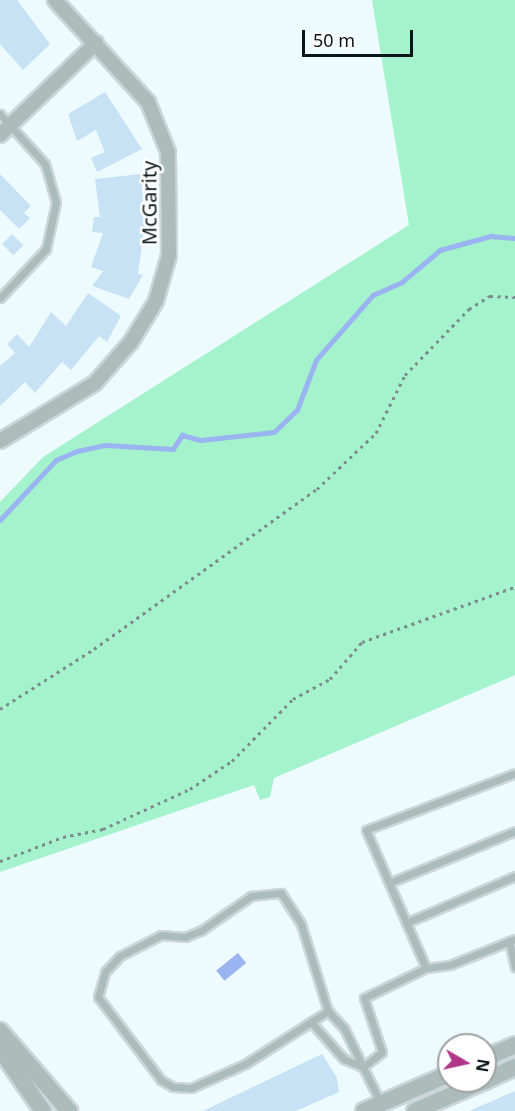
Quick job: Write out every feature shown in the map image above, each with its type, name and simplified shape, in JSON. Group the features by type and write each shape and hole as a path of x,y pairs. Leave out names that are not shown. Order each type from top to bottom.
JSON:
{"street":[{"name":"McGarity","path":"0,441 95,383 131,342 156,301 169,255 168,152 148,102 54,0"},
{"path":"0,135 96,43"},
{"path":"0,1031 69,1111"},
{"path":"497,1053 515,1045"},
{"path":"0,1049 16,1064 43,1111"},
{"path":"497,1076 515,1068"},
{"path":"364,1111 437,1079"},
{"path":"415,1111 456,1093"}],"lane":[{"path":"0,114 45,164 55,215 46,249 0,298"},
{"path":"426,968 366,830 515,773"},
{"path":"389,883 515,831"},
{"path":"406,923 515,876"},
{"path":"328,1011 245,1064 191,1088 173,1087 161,1080 98,997 105,972 120,956 161,935 185,938 266,891 281,893 290,903 328,1011 348,1037 381,1104"},
{"path":"363,1068 382,1052 364,998 426,968 450,965 512,940 515,967"},
{"path":"311,1022 336,1048 363,1068"},
{"path":"336,1048 348,1037"}],"path":[{"path":"0,709 94,649 317,489 376,433 405,375 470,309 490,296 515,297"},
{"path":"0,861 63,837 103,829 184,793 232,761 293,699 330,679 362,642 515,587"}],"green space":[{"path":"372,0 515,0 515,675 274,778 270,797 260,800 254,785 0,872 0,502 43,457 409,225"}],"water":[{"path":"238,953 246,963 224,981 216,971"}],"building":[{"path":"0,0 17,0 50,44 23,70 0,44"},
{"path":"105,92 142,149 97,172 91,158 105,152 96,130 77,141 68,114"},
{"path":"0,174 31,206 24,213 30,218 19,229 0,210"},
{"path":"141,174 145,223 138,274 143,275 129,299 92,286 103,271 91,267 103,233 92,232 94,217 100,217 95,179"},
{"path":"12,234 23,245 13,255 2,244"},
{"path":"88,293 121,316 107,342 99,336 71,370 62,362 35,393 25,382 0,406 0,366 15,353 7,344 17,334 29,347 51,312 66,326"},
{"path":"322,1054 337,1078 339,1092 296,1111 203,1111"},
{"path":"515,1091 515,1111 469,1111"}],"waterway":[{"path":"0,520 56,460 77,451 105,445 173,449 182,435 201,440 274,432 297,410 316,360 373,295 402,282 440,250 491,236 515,238"}]}
